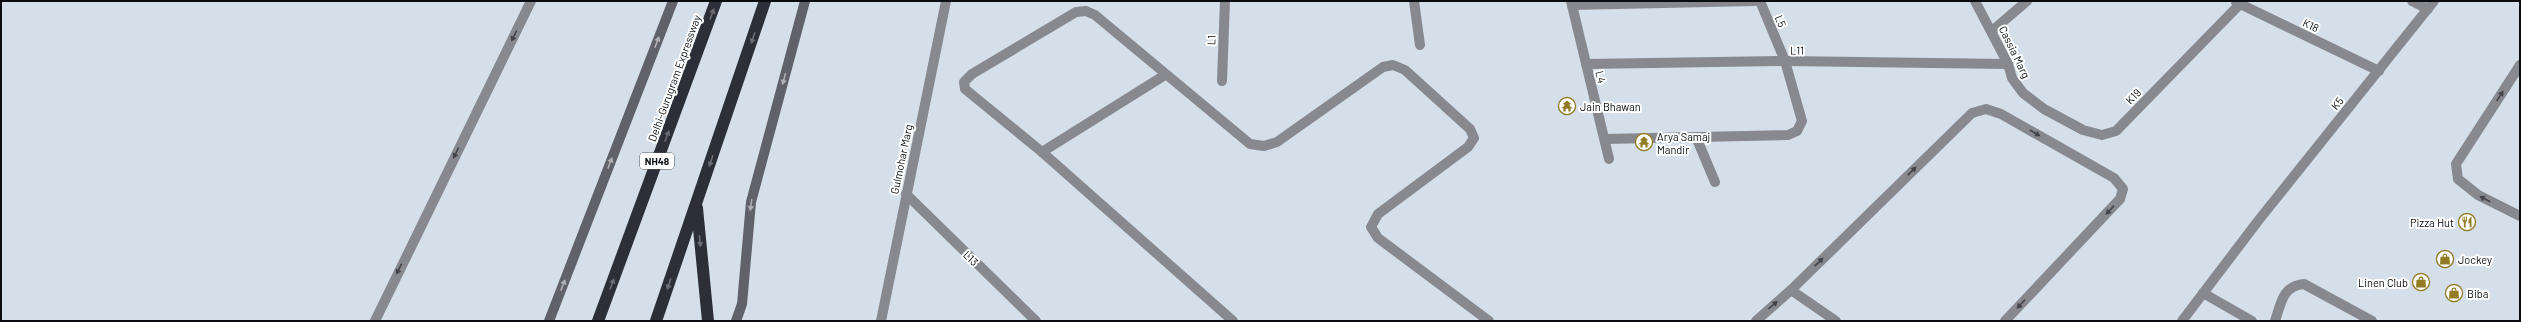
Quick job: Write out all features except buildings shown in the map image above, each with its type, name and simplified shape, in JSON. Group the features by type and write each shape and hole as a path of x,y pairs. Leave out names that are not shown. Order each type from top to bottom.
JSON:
{"highway":[{"name":"Delhi-Gurugram Expressway","path":"598,321 716,1"},
{"path":"656,321 765,1"},
{"path":"697,202 708,321"}],"main road":[{"path":"549,321 673,1"},
{"path":"736,321 742,304 751,202 805,1"}],"street":[{"path":"375,321 531,1"},
{"name":"Gulmohar Marg","path":"880,321 946,1"},
{"name":"L1","path":"1222,81 1225,1"},
{"path":"1414,1 1420,45"},
{"path":"1571,3 1754,1"},
{"name":"L5","path":"1605,139 1788,135 1797,131 1802,121 1793,97 1785,61 1760,1"},
{"name":"Cassia Marg","path":"1975,1 2008,64 2012,78 2023,93"},
{"path":"1992,31 2026,1"},
{"path":"2412,1 2431,5"},
{"name":"L4","path":"1571,3 1609,159"},
{"name":"K18","path":"2237,3 2378,71"},
{"name":"K19","path":"2023,93 2044,109 2083,130 2102,135 2116,131 2237,3"},
{"name":"K5","path":"2182,321 2258,220 2431,5"},
{"path":"1232,321 1042,152 965,88 964,82 972,74 1076,12 1086,11 1095,15 1165,75 1250,144 1264,146 1277,142 1383,67 1393,65 1405,70 1470,129 1474,138 1468,147 1378,214 1372,227 1378,238 1489,321"},
{"name":"L11","path":"1586,64 1785,61 2008,64"},
{"path":"2520,65 2456,164 2458,179 2478,195 2520,216"},
{"path":"1042,152 1165,75"},
{"path":"1756,321 1791,290 1972,112 1986,109 2001,114 2114,178 2123,189 2120,199 2005,321"},
{"path":"1696,137 1715,182"},
{"name":"L13","path":"906,194 1036,321"},
{"path":"2275,321 2286,288 2294,284 2304,284 2372,321"},
{"path":"1791,290 1836,321"},
{"path":"2204,293 2252,321"}],"place":[{"name":"Jain Bhawan","path":"1567,106"},
{"name":"Arya Samaj Mandir","path":"1644,142"},
{"name":"Pizza Hut","path":"2467,222"},
{"name":"Jockey","path":"2445,259"},
{"name":"Linen Club","path":"2421,282"},
{"name":"Biba","path":"2454,293"}]}
